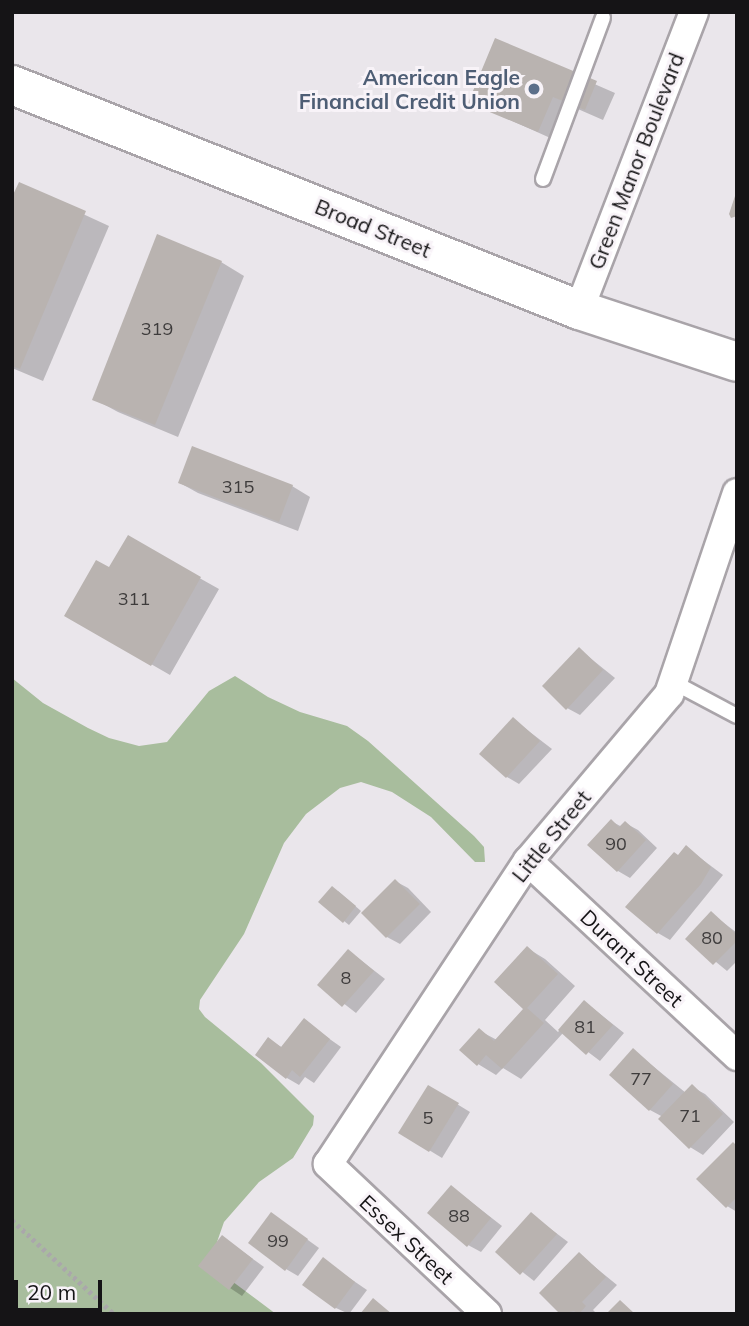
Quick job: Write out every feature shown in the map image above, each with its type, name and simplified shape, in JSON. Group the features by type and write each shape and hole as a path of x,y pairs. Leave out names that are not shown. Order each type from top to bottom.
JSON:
{"main road":[{"name":"Broad Street","path":"12,85 579,310 737,362"}],"street":[{"name":"Green Manor Boulevard","path":"579,310 694,12"},
{"name":"Little Street","path":"328,1164 528,860 669,694 731,529 737,493"},
{"name":"Durant Street","path":"528,860 737,1056"},
{"name":"Essex Street","path":"328,1164 487,1314"}],"lane":[{"path":"542,178 603,18"},
{"path":"673,682 737,716"}],"path":[{"path":"12,1220 114,1314"}],"green space":[{"path":"235,676 268,697 300,712 347,726 368,741 474,836 484,847 485,862 475,862 431,817 392,792 361,782 340,788 306,814 284,843 244,934 200,1000 199,1009 205,1017 261,1063 314,1116 313,1125 293,1158 259,1182 224,1222 217,1242 221,1273 276,1314 12,1314 12,678 43,703 88,728 109,738 139,746 167,742 209,691"}],"building":[{"name":"American Eagle Financial Credit Union","path":"495,38 597,81 585,110 553,97 538,132 468,103"},
{"path":"19,182 86,211 20,369 12,366 12,197"},
{"path":"736,193 737,216 731,218 729,214"},
{"path":"157,234 222,261 155,425 92,400"},
{"path":"192,446 293,485 279,522 178,483"},
{"path":"128,535 201,577 151,666 64,616 96,560 109,567"},
{"path":"579,647 603,670 566,710 542,686"},
{"path":"513,717 540,741 506,778 479,754"},
{"path":"611,819 619,827 625,821 646,840 617,872 587,845"},
{"path":"686,845 711,867 701,884 657,934 625,907 674,852 678,855"},
{"path":"395,879 420,904 386,938 361,913"},
{"path":"332,886 356,906 343,923 318,902"},
{"path":"711,911 737,935 737,941 713,965 685,939"},
{"path":"527,946 558,974 527,1008 544,1023 502,1069 486,1055 477,1066 459,1050 479,1028 494,1041 523,1009 494,982"},
{"path":"348,949 374,971 342,1007 317,985"},
{"path":"584,1000 613,1025 586,1055 558,1030"},
{"path":"304,1018 330,1039 300,1077 292,1070 286,1079 255,1055 268,1037 281,1047"},
{"path":"633,1048 673,1084 649,1111 609,1075"},
{"path":"692,1084 723,1114 689,1149 658,1119"},
{"path":"428,1085 459,1103 429,1152 398,1133"},
{"path":"733,1142 737,1146 737,1197 726,1208 696,1179"},
{"path":"451,1185 491,1218 467,1247 427,1213"},
{"path":"271,1212 308,1239 285,1271 248,1243"},
{"path":"531,1212 557,1234 520,1275 495,1252"},
{"path":"222,1235 253,1259 229,1290 198,1266"},
{"path":"579,1252 606,1277 582,1302 586,1306 579,1314 574,1311 560,1314 539,1293"},
{"path":"323,1257 355,1282 335,1309 302,1285"},
{"path":"373,1298 392,1314 360,1314"},
{"path":"620,1300 635,1314 606,1314"}],"place":[{"name":"American Eagle Financial Credit Union","path":"534,89"}]}
